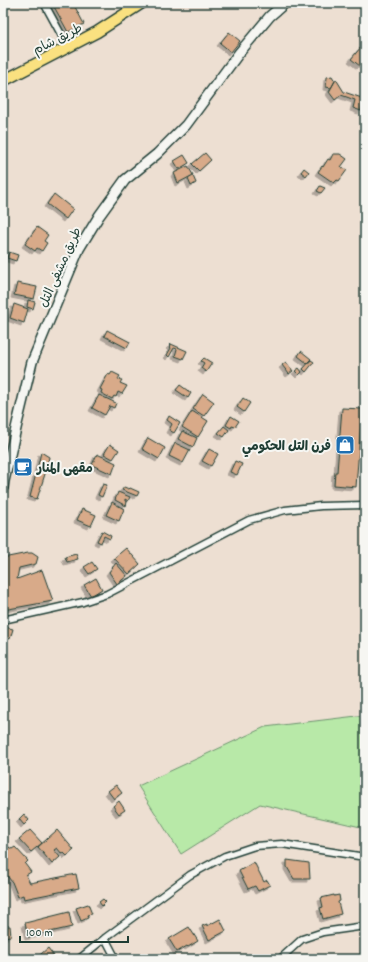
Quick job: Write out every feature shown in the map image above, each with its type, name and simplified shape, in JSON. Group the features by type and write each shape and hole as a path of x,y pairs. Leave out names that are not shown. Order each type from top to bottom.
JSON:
{"main road":[{"name":"طريق شام","path":"3,81 97,32 142,3"}],"street":[{"path":"44,3 68,47"},
{"name":"طريق مشفى التل","path":"3,488 32,362 79,249 99,216 125,180 157,154 186,125 239,53 270,16 285,3"},
{"path":"3,620 83,602 107,594 249,520 285,510 321,506 365,506"},
{"path":"79,959 190,875 225,856 254,846 282,844 365,857"},
{"path":"280,959 302,939 323,932 365,926"},
{"path":"105,938 116,959"}],"green space":[{"path":"365,715 365,828 260,804 181,854 138,786 265,727"}],"building":[{"path":"52,3 73,3 84,24 68,32"},
{"path":"229,32 240,41 231,52 220,43"},
{"path":"361,47 365,50 365,60 360,66 351,59"},
{"path":"332,76 335,81 331,88 326,87 327,77"},
{"path":"336,79 344,92 365,98 365,104 363,104 361,111 353,108 355,100 341,95 335,100 329,92"},
{"path":"205,153 211,160 199,171 192,164"},
{"path":"333,154 340,154 347,159 341,167 347,170 339,181 337,180 334,183 318,172 328,159 330,160"},
{"path":"184,155 189,163 179,169 174,161"},
{"path":"188,166 193,175 178,183 174,173"},
{"path":"304,168 309,172 306,176 301,172"},
{"path":"193,176 196,183 191,186 188,179"},
{"path":"320,186 325,188 321,193 317,191"},
{"path":"54,194 73,209 66,219 47,204"},
{"path":"37,227 48,235 44,241 47,243 42,251 37,248 35,251 25,244"},
{"path":"9,252 18,255 16,261 7,258"},
{"path":"17,283 37,287 34,299 14,295"},
{"path":"28,300 35,302 33,309 27,307"},
{"path":"14,304 28,309 24,323 10,318"},
{"path":"107,330 130,342 127,348 104,336"},
{"path":"171,344 187,351 183,359 175,356 177,349 174,348 169,357 167,355 171,348 169,346"},
{"path":"301,351 311,359 307,363 298,356"},
{"path":"204,358 212,363 206,372 201,368 204,363 201,361"},
{"path":"311,360 314,362 306,372 303,369"},
{"path":"286,362 293,371 289,374 282,365"},
{"path":"299,368 302,372 299,375 295,371"},
{"path":"112,372 120,376 118,379 122,380 120,383 127,386 122,394 118,392 116,397 114,396 112,399 101,393 102,390 100,389 108,374 110,375"},
{"path":"180,385 191,393 188,398 176,390"},
{"path":"203,394 214,402 204,416 193,409"},
{"path":"99,395 116,403 114,408 110,406 105,415 92,408"},
{"path":"243,398 250,403 244,412 237,407"},
{"path":"342,408 362,409 356,487 334,485 335,472 337,472"},
{"path":"192,411 208,421 198,437 182,427"},
{"path":"169,416 180,423 174,433 169,430 172,424 167,420"},
{"path":"231,416 239,421 235,427 232,426 231,428 226,425"},
{"path":"224,426 229,430 224,437 218,433"},
{"path":"182,431 197,438 193,447 178,439"},
{"path":"148,438 165,448 159,459 142,449"},
{"path":"175,443 190,450 183,463 169,456"},
{"path":"110,444 119,450 113,459 104,454"},
{"path":"209,449 218,454 211,466 202,461"},
{"path":"41,452 49,457 46,471 37,470"},
{"path":"97,454 116,463 112,474 92,465"},
{"path":"235,461 242,464 237,475 230,472"},
{"path":"37,470 46,471 37,499 30,497"},
{"path":"103,484 107,485 102,497 98,495"},
{"path":"124,487 139,492 137,496 122,490"},
{"path":"118,492 130,497 128,501 125,499 127,502 126,506 115,500"},
{"path":"112,502 124,509 119,521 106,515"},
{"path":"82,509 96,515 91,526 77,520"},
{"path":"102,531 111,536 110,539 104,536 101,543 97,541"},
{"path":"126,548 140,564 129,574 114,558"},
{"path":"32,553 38,557 36,564 19,568 17,579 42,570 53,601 3,610 3,558"},
{"path":"76,554 78,559 67,562 65,557"},
{"path":"92,562 97,569 89,574 84,567"},
{"path":"116,563 127,576 117,584 109,572"},
{"path":"96,578 102,589 91,596 84,585"},
{"path":"5,627 13,629 10,639 3,637"},
{"path":"116,785 122,793 114,799 108,791"},
{"path":"119,801 125,810 119,814 113,806"},
{"path":"24,814 29,820 24,825 19,819"},
{"path":"30,830 42,843 31,852 19,839"},
{"path":"57,830 74,850 67,856 64,853 62,854 57,848 54,850 60,857 52,864 38,847"},
{"path":"4,844 12,849 15,847 28,861 25,864 31,872 26,875 30,883 76,874 79,888 24,899 23,895 18,897 12,882 3,871"},
{"path":"287,860 309,863 310,879 294,879 287,867"},
{"path":"254,862 264,882 267,880 270,885 258,891 255,886 248,889 239,871"},
{"path":"339,895 340,901 338,902 341,914 323,919 320,908 323,907 321,898"},
{"path":"103,899 106,902 102,906 99,902"},
{"path":"88,904 92,914 87,915 88,918 81,921 76,908"},
{"path":"69,912 72,927 28,937 25,923"},
{"path":"220,919 226,931 209,940 202,926 207,924 207,926"},
{"path":"3,926 10,926 11,936 3,937"},
{"path":"189,927 198,941 177,952 169,939"},
{"path":"48,948 54,956 50,959 35,959"}],"place":[{"name":"فرن التل الحكومي","path":"345,445"},
{"name":"مقهى المنار","path":"23,467"}]}
